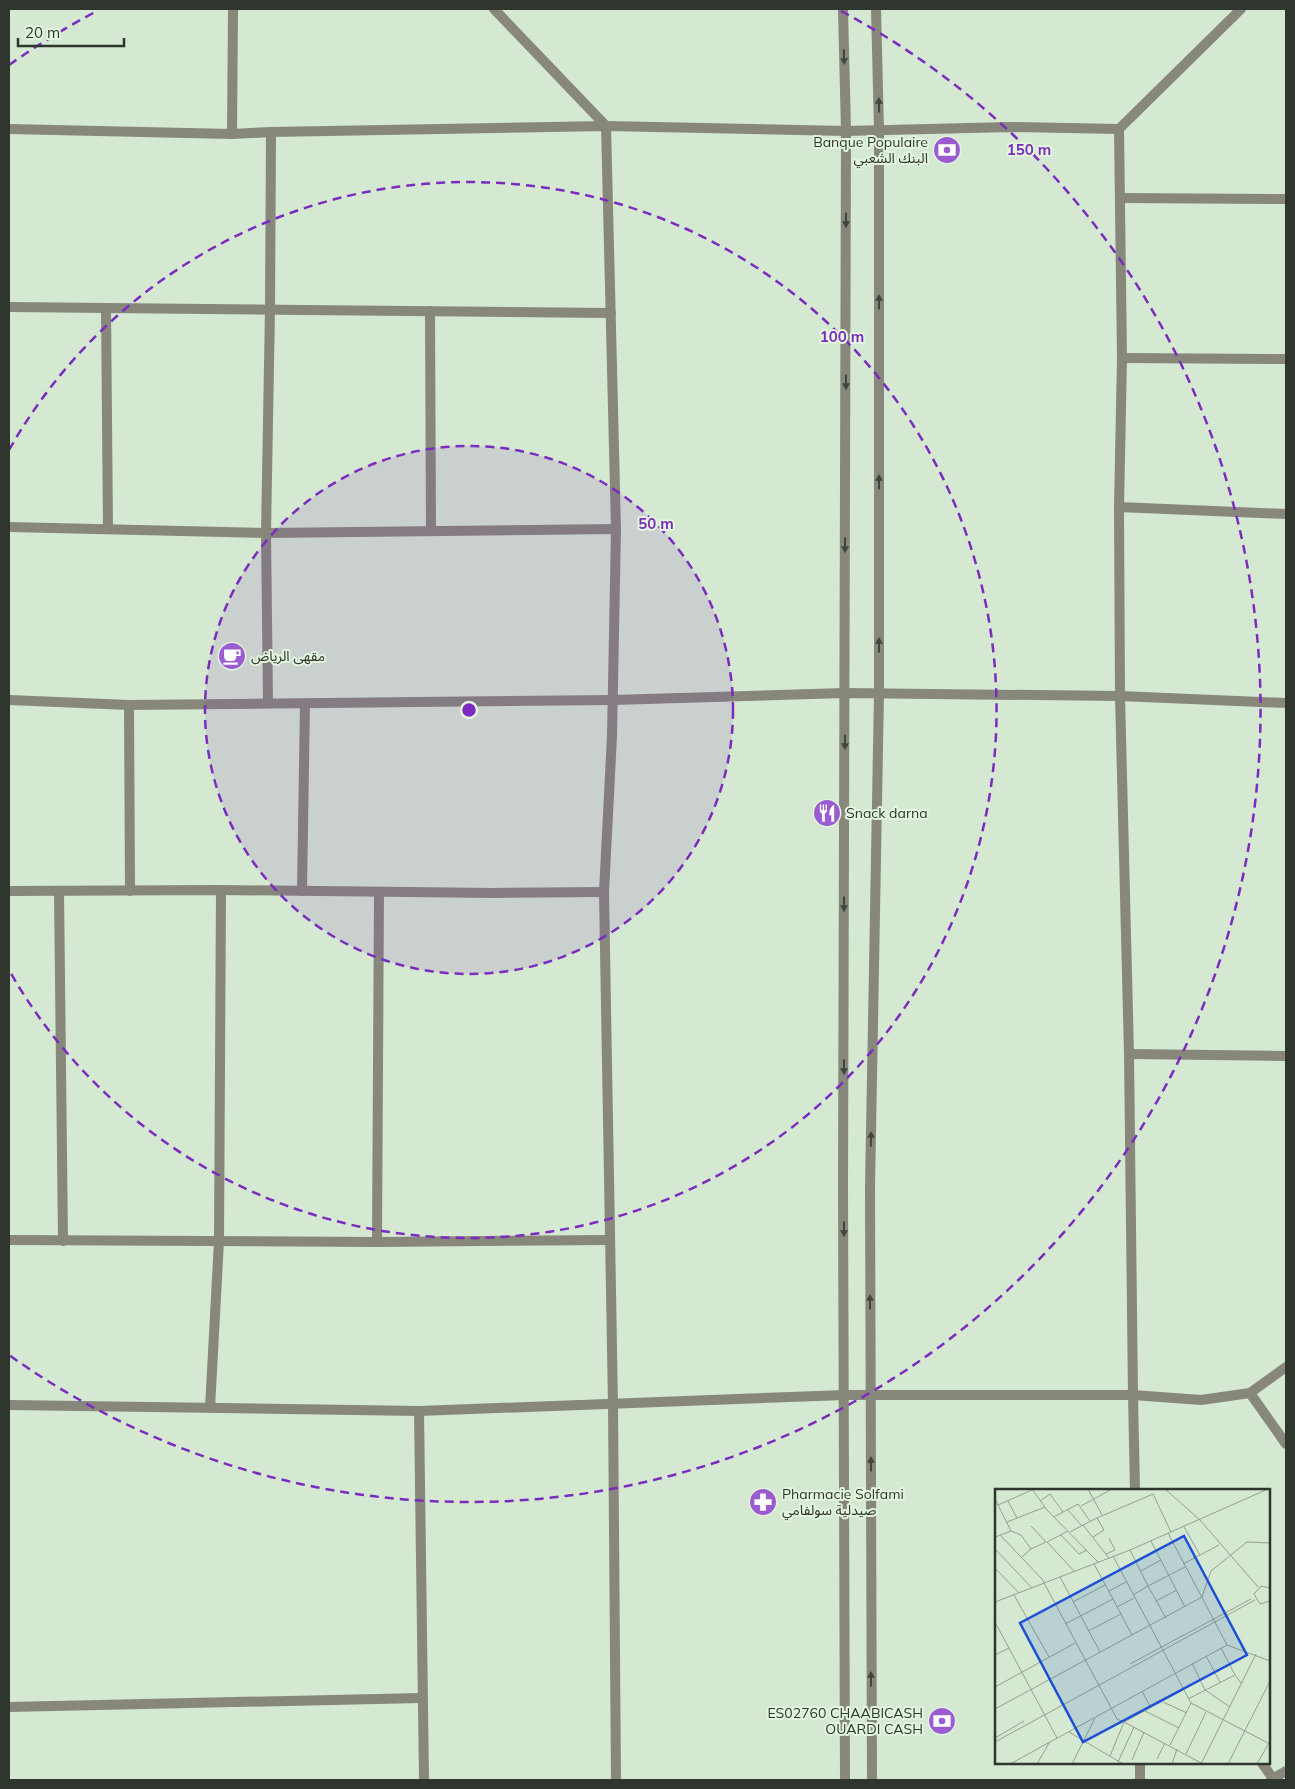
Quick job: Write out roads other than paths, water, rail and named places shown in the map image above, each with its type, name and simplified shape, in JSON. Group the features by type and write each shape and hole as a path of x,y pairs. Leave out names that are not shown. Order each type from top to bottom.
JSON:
{"street":[{"path":"232,9 232,134"},
{"path":"494,9 606,126 616,529 613,700 604,892 613,1405 616,1780"},
{"path":"843,9 846,132 843,1167 846,1780"},
{"path":"872,1780 870,1187 879,693 879,130 876,9"},
{"path":"9,129 232,134 606,126 846,132 1011,127 1119,128 1241,9"},
{"path":"1119,128 1122,358 1119,507 1120,696 1129,1054 1135,1489"},
{"path":"268,702 266,533 271,132"},
{"path":"1120,198 1286,199"},
{"path":"9,307 611,313"},
{"path":"106,308 108,529"},
{"path":"430,311 431,531"},
{"path":"1122,358 1286,359"},
{"path":"1119,507 1286,514"},
{"path":"9,527 266,533 616,529"},
{"path":"9,700 129,705 268,702 613,700 879,693 1120,696 1286,703"},
{"path":"302,891 305,703"},
{"path":"129,705 130,891"},
{"path":"9,892 221,890 494,893 604,892"},
{"path":"210,1408 219,1241 221,890"},
{"path":"59,891 63,1241"},
{"path":"377,1242 378,892"},
{"path":"1129,1054 1286,1056"},
{"path":"9,1240 377,1242 609,1240"},
{"path":"9,1405 419,1411 870,1394 1133,1396 1201,1400 1250,1393 1286,1367"},
{"path":"1250,1393 1286,1444"},
{"path":"419,1411 424,1780"},
{"path":"9,1707 422,1698"},
{"path":"1140,1764 1140,1780"},
{"path":"1263,1764 1273,1780 1286,1771"}],"place":[{"name":"Banque Populaire البنك الشعبي","path":"947,150"},
{"name":"مقهى الرياض","path":"232,656"},
{"name":"Snack darna","path":"827,813"},
{"name":"Pharmacie Solfami صيدلية سولفامي","path":"763,1502"},
{"name":"ES02760 CHAABICASH OUARDI CASH","path":"942,1721"}]}
